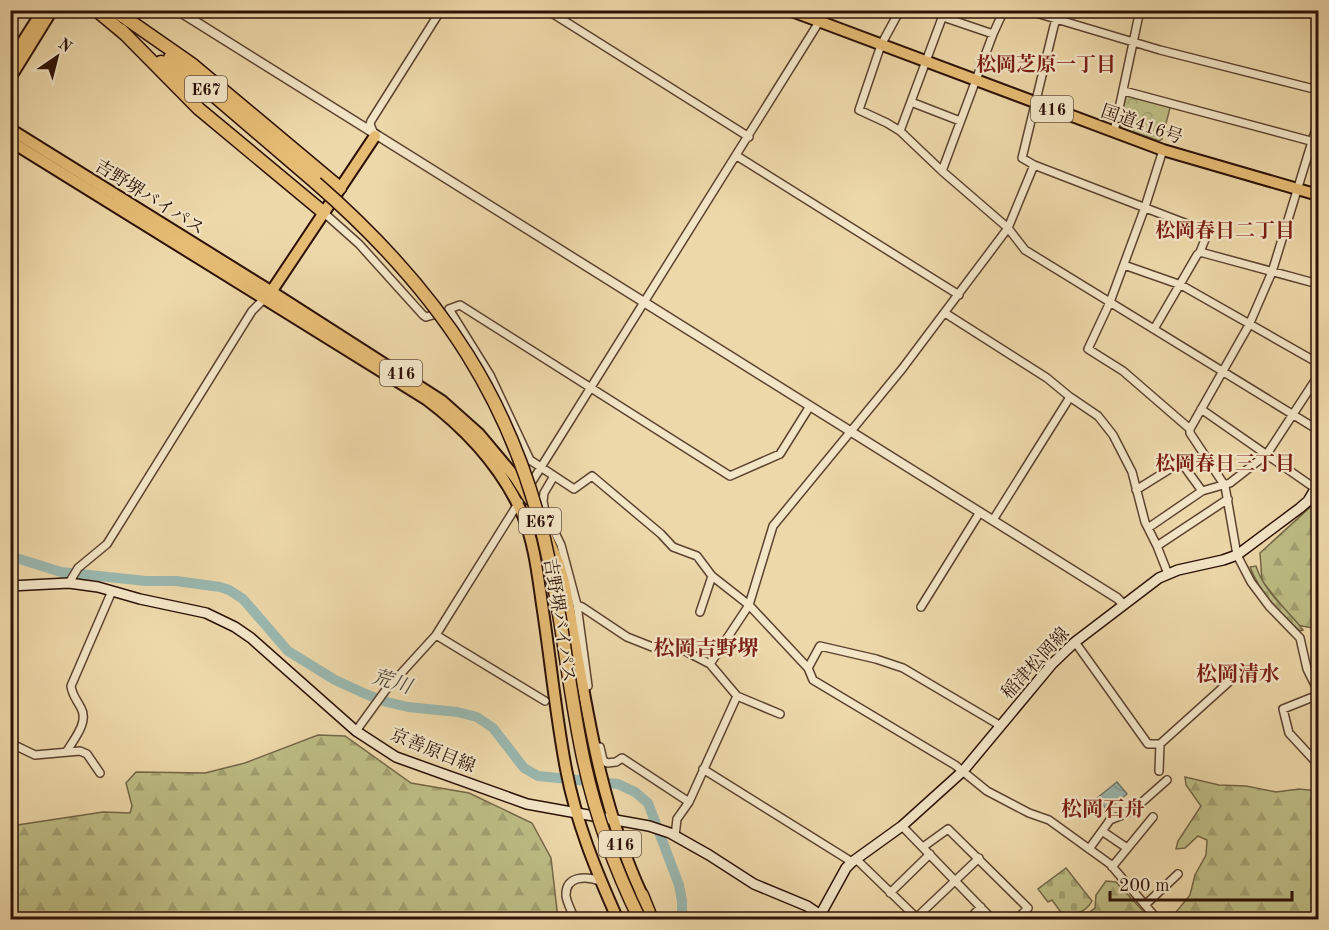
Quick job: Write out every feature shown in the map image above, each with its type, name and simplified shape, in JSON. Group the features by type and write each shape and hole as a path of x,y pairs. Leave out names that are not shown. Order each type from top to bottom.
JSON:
{"highway":[{"path":"10,62 43,10"},
{"path":"10,78 52,10"},
{"name":"E67","path":"96,10 298,168"},
{"path":"114,10 193,66 340,188"},
{"name":"E67","path":"114,10 377,238 426,294 469,356 504,422 529,486 546,544 576,723 591,792 608,845 640,920"},
{"name":"国道416号","path":"794,11 1163,150 1318,195"},
{"path":"121,30 193,104 323,212"},
{"name":"吉野堺バイパス","path":"10,129 269,295 438,408 462,429 486,456 518,504 526,525 537,569 571,790 600,881 618,920"},
{"path":"269,295 375,136"},
{"name":"吉野堺バイパス","path":"10,141 442,401 479,434 525,492 552,545 564,582 586,714 604,791 624,854 642,896"},
{"path":"642,896 652,920"}],"main road":[{"name":"稲津松岡線","path":"822,918 834,888 854,860 902,826 963,771 1052,664 1075,642 1168,573 1237,555 1300,507 1317,487"},
{"name":"京善原目線","path":"10,586 69,581 206,613 235,627 265,650 356,731 396,757 531,805 649,826 675,836 754,884 807,906 822,918"}],"street":[{"path":"177,10 375,136 646,302 1124,604"},
{"path":"375,136 371,121 441,10"},
{"path":"547,10 749,137"},
{"path":"900,10 881,45 859,110 900,131 1008,228 1025,250 1318,430"},
{"path":"932,10 993,34"},
{"path":"942,171 1004,10"},
{"path":"1026,10 1056,21 1135,43 1260,77 1318,90"},
{"path":"1059,10 1034,102 1022,158 1034,165 1208,232 1200,252 1154,329"},
{"path":"1114,132 1135,43 1140,10"},
{"path":"900,131 944,14"},
{"path":"356,731 385,691 436,635 819,22"},
{"path":"1124,91 1316,143"},
{"path":"911,102 960,121"},
{"path":"1190,429 1250,325 1272,272 1316,143 1318,122"},
{"path":"1163,150 1124,265 1088,349 1123,371 1190,429 1190,433 1224,486 1237,555 1251,582 1269,606 1300,638 1307,669 1318,693 1283,709 1289,733 1314,760"},
{"path":"737,156 959,295"},
{"path":"710,664 749,605 773,526 945,313 1008,228 1034,165"},
{"path":"323,212 359,244 423,315 428,317 433,315"},
{"path":"1200,252 1318,284"},
{"path":"1124,265 1180,285 1318,363"},
{"path":"69,581 78,568 107,544 252,311 269,295"},
{"path":"810,406 780,454 730,476 460,305 446,310 490,375 530,460 574,489 592,476 661,534 673,547 697,556 712,576 749,605 808,668 813,680 963,771 987,791 1029,813 1049,820 1112,867 1158,920"},
{"path":"945,313 1047,378 1098,416 1113,435 1132,472 1148,528 1168,573"},
{"path":"1148,528 1202,491 1224,486 1267,454 1318,376"},
{"path":"993,520 1070,397"},
{"path":"1201,409 1317,487"},
{"path":"1136,490 1181,462 1202,491"},
{"path":"554,476 544,493 545,512 561,545 577,605 587,693 603,760 610,764 622,758 688,802"},
{"path":"1157,546 1228,499"},
{"path":"921,607 980,512"},
{"path":"700,612 712,576"},
{"path":"67,751 84,717 83,709 75,699 71,686 112,591"},
{"path":"577,605 582,606 627,637 665,652 683,650 710,664 737,696 780,714"},
{"path":"436,635 545,701"},
{"path":"1075,642 1148,744 1160,744 1230,681"},
{"path":"808,668 820,646 876,659 903,668 1001,726"},
{"path":"1307,669 1318,671"},
{"path":"675,836 677,819 688,802 737,696"},
{"path":"10,743 35,755 80,751 87,754 100,773"},
{"path":"1159,771 1160,744"},
{"path":"703,769 854,860 918,918 979,858"},
{"path":"1089,849 1110,820 1131,811 1167,780"},
{"path":"1112,867 1153,817"},
{"path":"902,826 993,920"},
{"path":"923,846 948,829 1028,908 1016,920"},
{"path":"1102,831 1127,848"},
{"path":"890,892 930,854"},
{"path":"1145,904 1178,874"},
{"path":"575,920 566,897 569,885 572,881 586,877 600,881"},
{"path":"642,896 659,920"},
{"path":"968,920 981,907"}],"green space":[{"path":"1128,94 1168,105 1170,108 1162,139 1159,141 1122,128 1119,124"},
{"path":"1318,500 1318,548 1315,550 1318,557 1318,629 1297,625 1262,581 1260,553"},
{"path":"1256,566 1265,585 1303,630 1300,631 1292,624 1265,594 1250,567"},
{"path":"318,735 345,736 411,783 469,793 532,823 551,858 558,919 11,919 11,826 103,812 130,813 132,806 126,783 136,772 205,773 245,763"},
{"path":"1185,777 1219,785 1246,786 1276,792 1299,789 1318,791 1318,919 1173,919 1172,917 1190,895 1195,875 1206,855 1207,840 1198,836 1185,848 1176,849 1178,841 1201,806 1186,785"},
{"path":"1066,868 1092,901 1084,910 1076,914 1063,915 1052,900 1048,902 1038,889"},
{"path":"1106,881 1116,882 1149,919 1045,919 1081,918 1095,908 1096,895"}],"water":[{"path":"1117,782 1127,794 1107,810 1097,798"}],"waterway":[{"name":"荒川","path":"10,556 61,572 146,581 176,581 229,590 243,599 288,651 335,680 387,702 477,717 493,728 524,768 538,776 618,784 635,792 648,803 679,885 682,901 680,920"}],"tunnel":[{"path":"545,701 573,696"}],"railway":[{"path":"1311,10 1318,13"}],"district":[{"name":"松岡芝原一丁目","path":"1046,64"},
{"name":"松岡春日二丁目","path":"1225,230"},
{"name":"松岡春日三丁目","path":"1225,463"},
{"name":"松岡吉野堺","path":"706,648"},
{"name":"松岡清水","path":"1238,674"},
{"name":"松岡石舟","path":"1103,809"}]}
